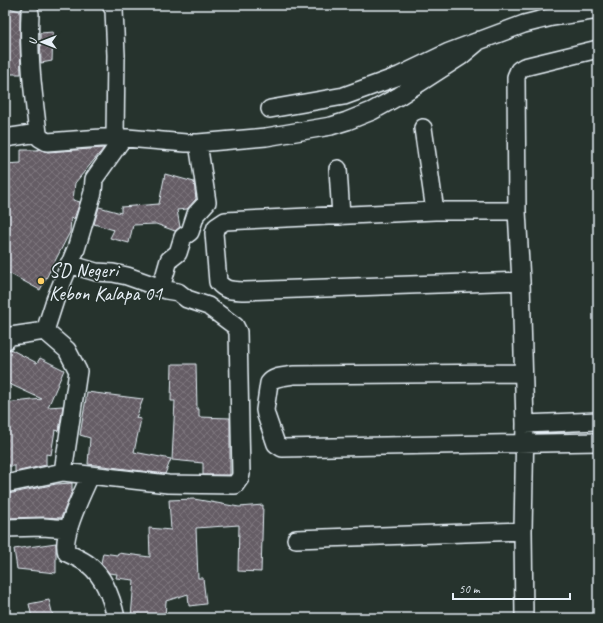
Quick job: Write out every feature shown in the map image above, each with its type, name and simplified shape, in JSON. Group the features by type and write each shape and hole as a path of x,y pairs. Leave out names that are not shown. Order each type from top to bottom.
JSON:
{"street":[{"path":"45,330 78,242 93,192 94,179 119,138 114,10 111,5"},
{"path":"270,109 344,96 399,76 449,52 524,24 552,17 598,10"},
{"path":"30,13 30,52 38,133 40,138 47,142 119,138 198,143 266,137 331,126 372,111 399,96 461,56 480,40"},
{"path":"524,618 523,444 525,424 522,373 521,280 517,210 517,73 524,67 598,49"},
{"path":"423,128 435,211"},
{"path":"5,138 38,133"},
{"path":"160,288 168,260 178,253 183,237 190,232 196,214 207,202 198,143"},
{"path":"338,169 341,216"},
{"path":"517,210 435,211 225,221 216,227 214,233 218,282 222,287 228,290 245,291 521,280"},
{"path":"5,484 63,472 168,484 235,484 240,478 238,332 235,326 208,306 187,299 178,292 166,290 127,276 96,272 69,264"},
{"path":"7,337 45,330"},
{"path":"45,330 67,350 78,371 63,472"},
{"path":"522,373 287,376 274,378 269,383 265,410 276,444 282,448 598,442"},
{"path":"525,424 598,421"},
{"path":"90,476 68,529 65,544 68,553 88,564 95,570 104,583 116,618"},
{"path":"5,528 43,527 68,529"},
{"path":"296,539 523,531"}],"building":[{"path":"5,7 20,11 21,74 5,74"},
{"path":"53,32 52,61 41,63 40,33"},
{"path":"104,148 75,183 73,200 80,202 74,219 71,218 70,232 40,290 5,271 5,164 21,163 21,150 38,149 48,152"},
{"path":"165,174 194,182 196,199 187,209 177,210 180,227 175,231 156,224 133,225 129,243 110,238 114,230 94,224 99,207 121,213 121,207 159,204"},
{"path":"10,349 37,363 40,358 64,370 48,407 63,406 59,431 55,430 51,455 46,454 46,465 15,472 15,466 6,466 5,403 42,399 5,382 5,351"},
{"path":"172,364 196,364 197,409 199,409 199,417 230,418 230,475 203,475 203,463 172,460 175,401 171,401"},
{"path":"87,392 143,399 136,418 141,419 134,452 171,459 165,474 88,464 90,438 80,435"},
{"path":"72,483 72,491 61,518 5,518 5,497 8,496 8,494 56,484"},
{"path":"194,499 239,507 263,505 261,572 238,571 239,525 196,528 198,578 203,578 206,604 189,606 188,594 166,601 165,618 131,618 134,580 116,578 117,574 109,573 101,563 103,553 117,555 118,553 150,557 149,528 171,530 169,500"},
{"path":"56,543 56,573 17,569 14,549"},
{"path":"49,600 53,616 32,618 29,604"}],"place":[{"name":"SD Negeri Kebon Kalapa 01","path":"41,281"}]}
